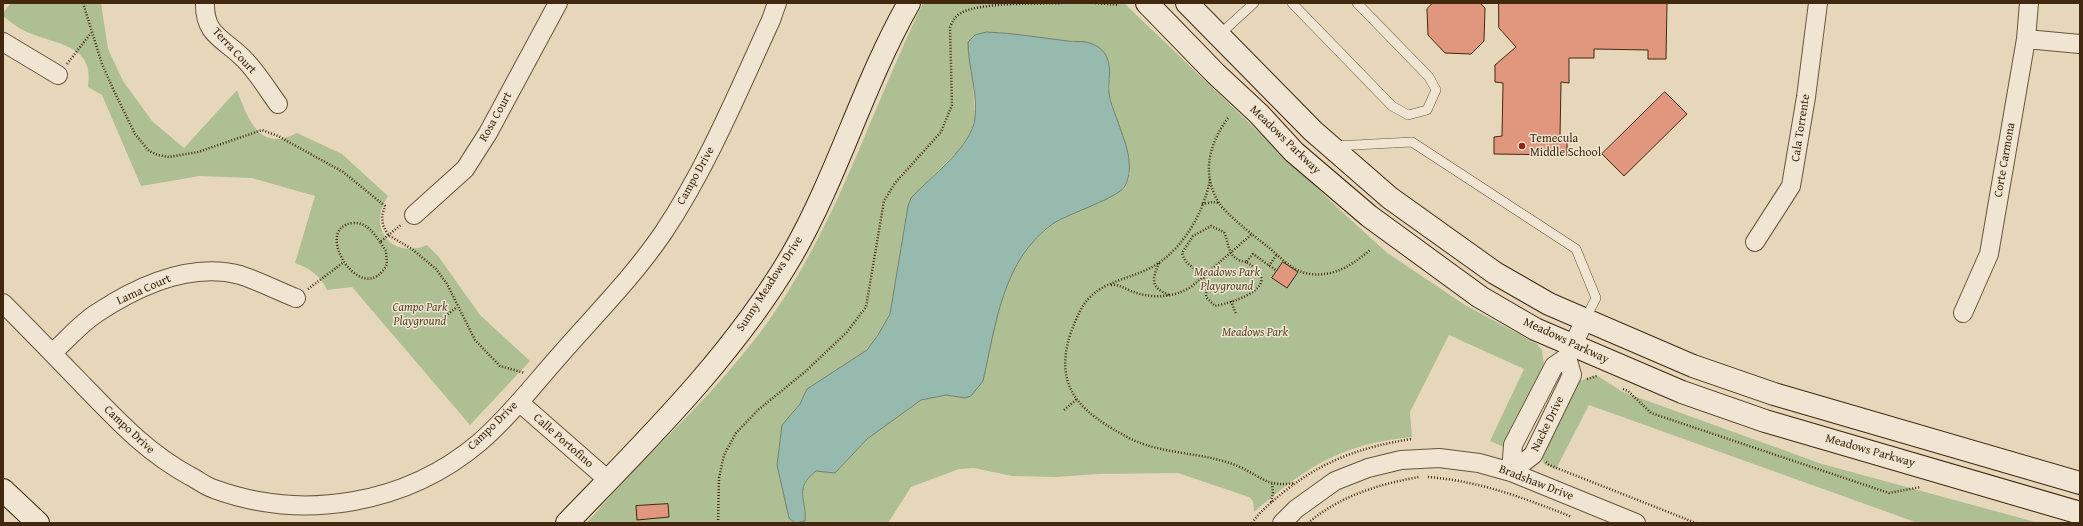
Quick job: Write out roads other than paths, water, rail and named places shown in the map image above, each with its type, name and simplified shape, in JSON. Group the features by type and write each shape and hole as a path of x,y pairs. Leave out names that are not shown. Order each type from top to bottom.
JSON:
{"main road":[{"name":"Sunny Meadows Drive","path":"567,523 730,346 772,287 813,215 873,79 909,3"},
{"name":"Meadows Parkway","path":"1147,3 1216,74 1259,114 1294,152 1369,216 1480,297 1570,351 1765,421 2080,513"},
{"path":"1186,3 1331,146 1390,198 1495,273 1549,304 1693,366 1774,394 2080,483"},
{"path":"3,490 38,523"}],"street":[{"name":"Rosa Court","path":"414,215 465,169 488,133 558,3"},
{"name":"Campo Drive","path":"3,302 133,437 167,463 213,488 263,502 308,506 356,502 411,485 446,467 480,442 518,402 626,280 662,234 720,132 771,20 776,3"},
{"name":"Cala Torrente","path":"1755,242 1791,186 1806,96 1818,3"},
{"name":"Corte Carmona","path":"1963,313 1989,254 2026,39 2028,3"},
{"name":"Terra Court","path":"205,10 214,33 244,59 278,104"},
{"path":"2026,39 2080,44"},
{"path":"3,42 58,75"},
{"name":"Lama Court","path":"52,353 96,313 133,292 171,276 206,272 240,275 296,298"},
{"path":"1570,351 1585,320"},
{"name":"Nacke Drive","path":"1511,472 1533,455 1572,375 1570,351"},
{"name":"Calle Portofino","path":"518,402 608,480"},
{"name":"Bradshaw Drive","path":"1282,523 1296,509 1335,481 1368,468 1401,460 1439,458 1479,463 1511,472 1636,523"}],"lane":[{"path":"1218,36 1254,3"},
{"path":"1292,3 1392,106 1408,115 1427,110 1436,90 1429,77 1357,3"},
{"path":"1331,146 1412,142 1576,249 1596,298 1585,320"}],"water":[{"path":"987,32 1086,42 1093,44 1104,52 1109,66 1110,100 1128,152 1129,169 1125,186 1114,195 1054,223 1037,238 1023,255 1012,274 997,316 983,381 971,396 965,398 946,395 921,400 867,439 835,473 816,471 809,477 803,489 805,521 795,523 789,518 777,465 782,425 800,404 807,389 867,350 890,314 908,206 911,198 958,151 972,129 976,109 968,42 975,35"}],"place":[{"name":"Temecula Middle School","path":"1522,146"}],"park label":[{"name":"Meadows Park Playground","path":"1227,280"},
{"name":"Campo Park Playground","path":"420,315"},
{"name":"Meadows Park","path":"1255,333"}]}
